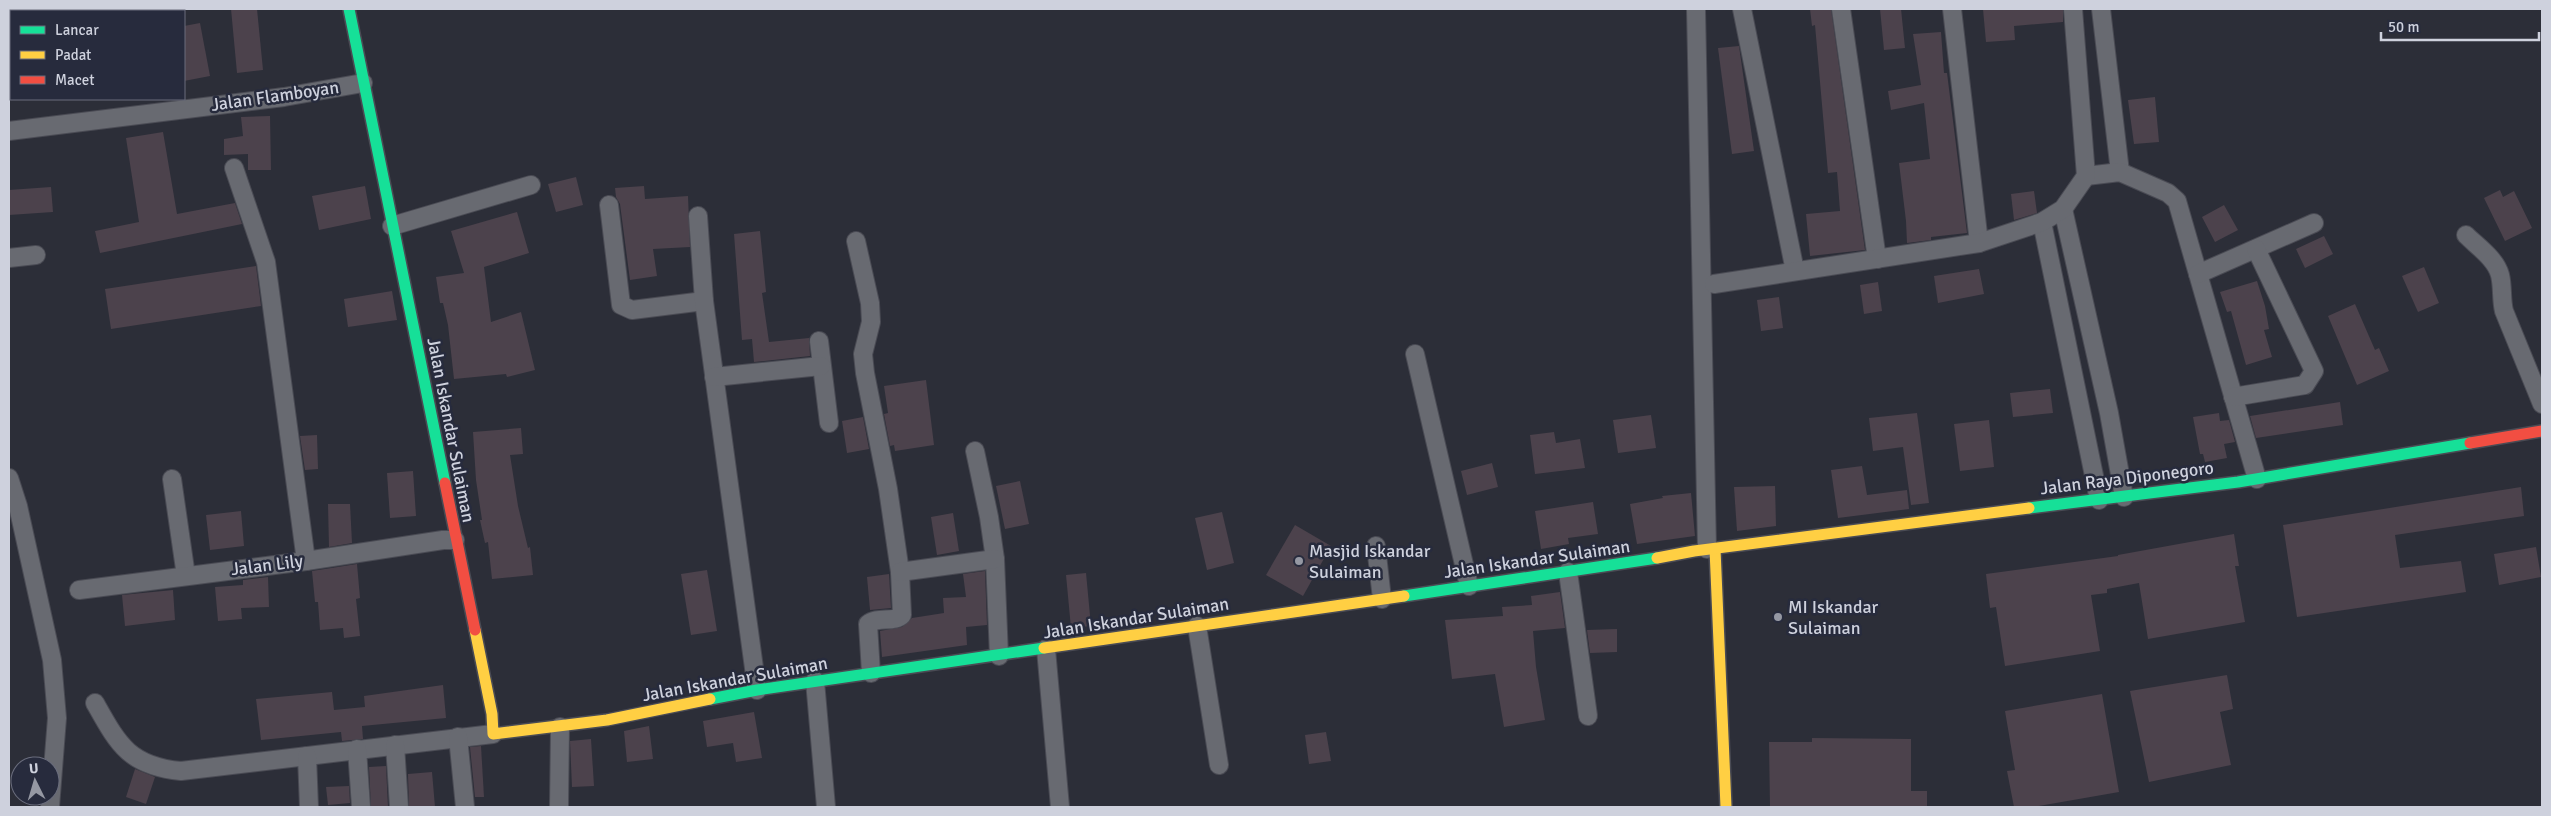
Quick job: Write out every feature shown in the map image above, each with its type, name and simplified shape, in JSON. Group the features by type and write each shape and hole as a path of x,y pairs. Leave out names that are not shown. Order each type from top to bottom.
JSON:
{"street":[{"name":"Jalan Iskandar Sulaiman","path":"349,9 455,540 492,714 493,734 560,727 675,708 757,690 815,681 999,656 1711,549"},
{"path":"1696,9 1711,549 1721,612 1721,709 1726,807"},
{"path":"1742,9 1795,271"},
{"path":"1841,9 1877,259"},
{"path":"1952,9 1979,243"},
{"path":"1714,284 1979,243 2042,222 2063,209 2086,176 2073,9"},
{"path":"2101,9 2120,172"},
{"name":"Jalan Flamboyan","path":"9,131 284,97 363,83"},
{"path":"234,168 266,262 306,561"},
{"path":"2086,176 2120,172 2168,193 2177,201 2257,479"},
{"path":"392,226 531,185"},
{"path":"609,205 621,305 632,310 704,300"},
{"path":"2063,209 2110,413 2124,497"},
{"path":"698,216 704,300 757,690"},
{"path":"2042,222 2099,500"},
{"path":"2198,274 2314,223"},
{"path":"2466,235 2498,270 2504,311 2542,404"},
{"path":"856,242 870,303 871,322 863,354 865,373 888,490 900,572 902,617 871,621 868,624 872,673"},
{"path":"2233,396 2305,385 2314,371 2256,249"},
{"path":"2048,258 2073,252"},
{"path":"9,258 36,255"},
{"path":"819,341 829,423"},
{"path":"1415,354 1469,586"},
{"path":"714,377 821,366"},
{"name":"Jalan Raya Diponegoro","path":"1711,549 1936,518 2124,497 2257,479 2542,431"},
{"path":"975,451 989,517 995,559 999,656"},
{"path":"9,478 18,506 52,660 56,718 50,807"},
{"path":"172,479 186,576"},
{"name":"Jalan Lily","path":"79,590 306,561 443,540 455,540"},
{"path":"1376,546 1382,599"},
{"path":"900,572 995,559"},
{"path":"1568,572 1588,716"},
{"path":"1197,626 1219,765"},
{"path":"1046,649 1060,807"},
{"path":"815,681 826,807"},
{"path":"95,703 118,743 130,754 148,764 180,771 493,734"},
{"path":"559,807 560,727"},
{"path":"458,737 464,807"},
{"path":"394,745 399,807"},
{"path":"357,749 361,807"},
{"path":"307,756 309,807"}],"building":[{"path":"231,9 257,9 263,70 237,73"},
{"path":"1810,9 1831,9 1865,250 1810,256 1806,214 1840,211 1837,172 1828,173 1815,25 1812,26"},
{"path":"1880,9 1901,9 1905,48 1884,50"},
{"path":"1983,9 2063,9 2063,22 2014,26 2015,40 1986,42"},
{"path":"200,23 210,76 185,81 185,26"},
{"path":"1941,32 1944,73 1947,73 1967,233 1931,237 1931,240 1907,243 1899,163 1930,159 1924,103 1891,110 1888,91 1921,85 1913,34"},
{"path":"1739,46 1754,151 1732,154 1718,48"},
{"path":"2155,97 2159,142 2134,144 2128,100"},
{"path":"270,116 271,170 248,170 248,154 224,155 224,139 243,136 241,117"},
{"path":"163,132 177,214 235,203 242,224 100,253 95,231 139,222 126,138"},
{"path":"576,177 583,205 556,212 548,184"},
{"path":"365,186 371,219 319,230 312,196"},
{"path":"644,186 645,199 688,196 690,247 653,249 657,276 630,280 620,204 616,197 615,188"},
{"path":"51,187 53,212 9,215 9,190"},
{"path":"2500,190 2503,197 2514,191 2532,228 2505,241 2484,198"},
{"path":"2034,191 2037,213 2014,220 2011,194"},
{"path":"2224,205 2238,230 2215,242 2202,217"},
{"path":"517,212 529,253 484,267 491,322 521,312 535,370 507,377 506,374 454,379 448,325 443,303 440,303 436,277 464,273 451,231"},
{"path":"760,231 766,292 762,293 769,342 809,338 810,356 754,362 752,339 742,340 734,234"},
{"path":"2324,236 2333,254 2305,268 2296,249"},
{"path":"256,266 261,306 111,329 105,289"},
{"path":"2424,267 2439,303 2418,312 2402,276"},
{"path":"1979,269 1984,294 1938,303 1934,276"},
{"path":"2257,281 2265,306 2269,329 2264,330 2272,357 2246,365 2231,311 2227,312 2220,292"},
{"path":"1878,282 1882,311 1864,314 1860,285"},
{"path":"392,291 397,320 348,327 344,299"},
{"path":"1779,297 1783,328 1761,331 1757,300"},
{"path":"2355,304 2375,350 2379,348 2389,371 2357,385 2328,316"},
{"path":"926,380 934,445 895,451 894,445 890,446 884,414 888,413 884,386"},
{"path":"2050,389 2053,413 2013,417 2010,393"},
{"path":"2340,402 2343,425 2256,438 2250,416"},
{"path":"1917,413 1929,503 1911,505 1903,447 1873,451 1869,418"},
{"path":"2219,413 2220,421 2229,420 2235,442 2224,444 2227,458 2205,462 2203,454 2200,454 2193,417"},
{"path":"1651,415 1656,448 1618,453 1613,420"},
{"path":"863,417 869,449 847,453 842,421"},
{"path":"1989,420 1994,467 1960,471 1954,424"},
{"path":"521,428 523,454 510,455 518,506 528,548 530,547 533,575 492,579 488,542 485,543 480,520 482,520 476,480 473,432"},
{"path":"1554,432 1556,443 1580,439 1585,468 1535,474 1530,435"},
{"path":"317,435 318,469 305,470 300,436"},
{"path":"1492,463 1498,487 1467,495 1461,471"},
{"path":"1862,466 1867,495 1907,490 1909,509 1838,518 1831,470"},
{"path":"413,471 416,516 390,518 387,473"},
{"path":"1020,481 1029,524 1005,529 996,486"},
{"path":"1775,486 1776,526 1737,531 1734,487"},
{"path":"2521,487 2524,516 2395,535 2400,568 2461,561 2466,592 2297,617 2283,525"},
{"path":"1691,493 1695,536 1637,544 1630,504 1663,498 1662,496"},
{"path":"1593,502 1598,534 1568,538 1569,544 1541,549 1535,511"},
{"path":"328,504 350,504 352,543 329,547"},
{"path":"241,511 244,546 210,550 206,515"},
{"path":"1222,512 1234,563 1207,570 1195,518"},
{"path":"953,513 959,551 937,555 931,517"},
{"name":"Masjid Iskandar Sulaiman","path":"1295,525 1331,546 1303,596 1266,575"},
{"path":"2234,534 2239,566 2235,566 2245,622 2148,639 2139,583 2107,589 2107,593 2091,595 2100,651 2005,666 1996,607 1990,608 1986,574 2118,556"},
{"path":"2536,547 2541,577 2499,585 2494,554"},
{"path":"357,564 360,598 356,599 360,636 344,638 343,628 320,630 318,602 315,602 312,571"},
{"path":"707,570 717,631 691,635 681,574"},
{"path":"985,571 987,625 966,627 967,645 882,657 880,631 902,627 912,618 944,613 943,598 966,597 963,574"},
{"path":"1086,573 1091,626 1071,628 1066,575"},
{"path":"889,574 891,608 870,610 867,577"},
{"path":"268,577 269,607 241,608 242,619 218,621 215,587 243,585 243,580"},
{"path":"173,590 175,620 125,626 122,595"},
{"path":"1560,592 1565,628 1533,631 1536,667 1545,720 1504,727 1495,674 1452,679 1445,620 1503,616 1502,607 1532,605 1531,596"},
{"path":"1617,629 1617,652 1590,653 1587,630"},
{"path":"2227,675 2233,709 2220,712 2231,765 2149,782 2130,691"},
{"path":"443,685 446,718 362,726 363,739 342,741 341,732 261,740 256,699 332,692 334,710 365,707 364,696"},
{"path":"2102,694 2119,792 2033,807 2014,807 2007,771 2015,770 2005,711"},
{"path":"754,712 762,758 736,762 733,743 707,747 703,721"},
{"path":"649,726 653,759 627,762 624,731"},
{"path":"1326,732 1331,761 1309,764 1305,735"},
{"path":"1812,738 1911,739 1911,791 1927,791 1927,807 1770,807 1769,742 1812,742"},
{"path":"591,739 594,786 572,787 570,741"},
{"path":"481,746 484,797 475,797 470,747"},
{"path":"386,766 388,807 371,807 369,767"},
{"path":"135,769 155,777 146,804 126,797"},
{"path":"432,772 435,807 409,807 408,774"},
{"path":"349,786 350,803 328,805 326,787"}],"traffic: fast":[{"path":"349,9 445,483"},
{"path":"2029,508 2238,482 2470,443"},
{"path":"1404,596 1657,558"},
{"path":"710,699 757,690 1044,648"}],"traffic: slow":[{"path":"1657,558 1694,551 2029,508"},
{"path":"1715,549 1726,807"},
{"path":"1044,648 1404,596"},
{"path":"475,630 492,714 493,734 607,720 710,699"}],"traffic: jam":[{"path":"2470,443 2542,431"},
{"path":"445,483 475,630"}],"place":[{"name":"Masjid Iskandar Sulaiman","path":"1299,561"},
{"name":"MI Iskandar Sulaiman","path":"1778,617"}]}
